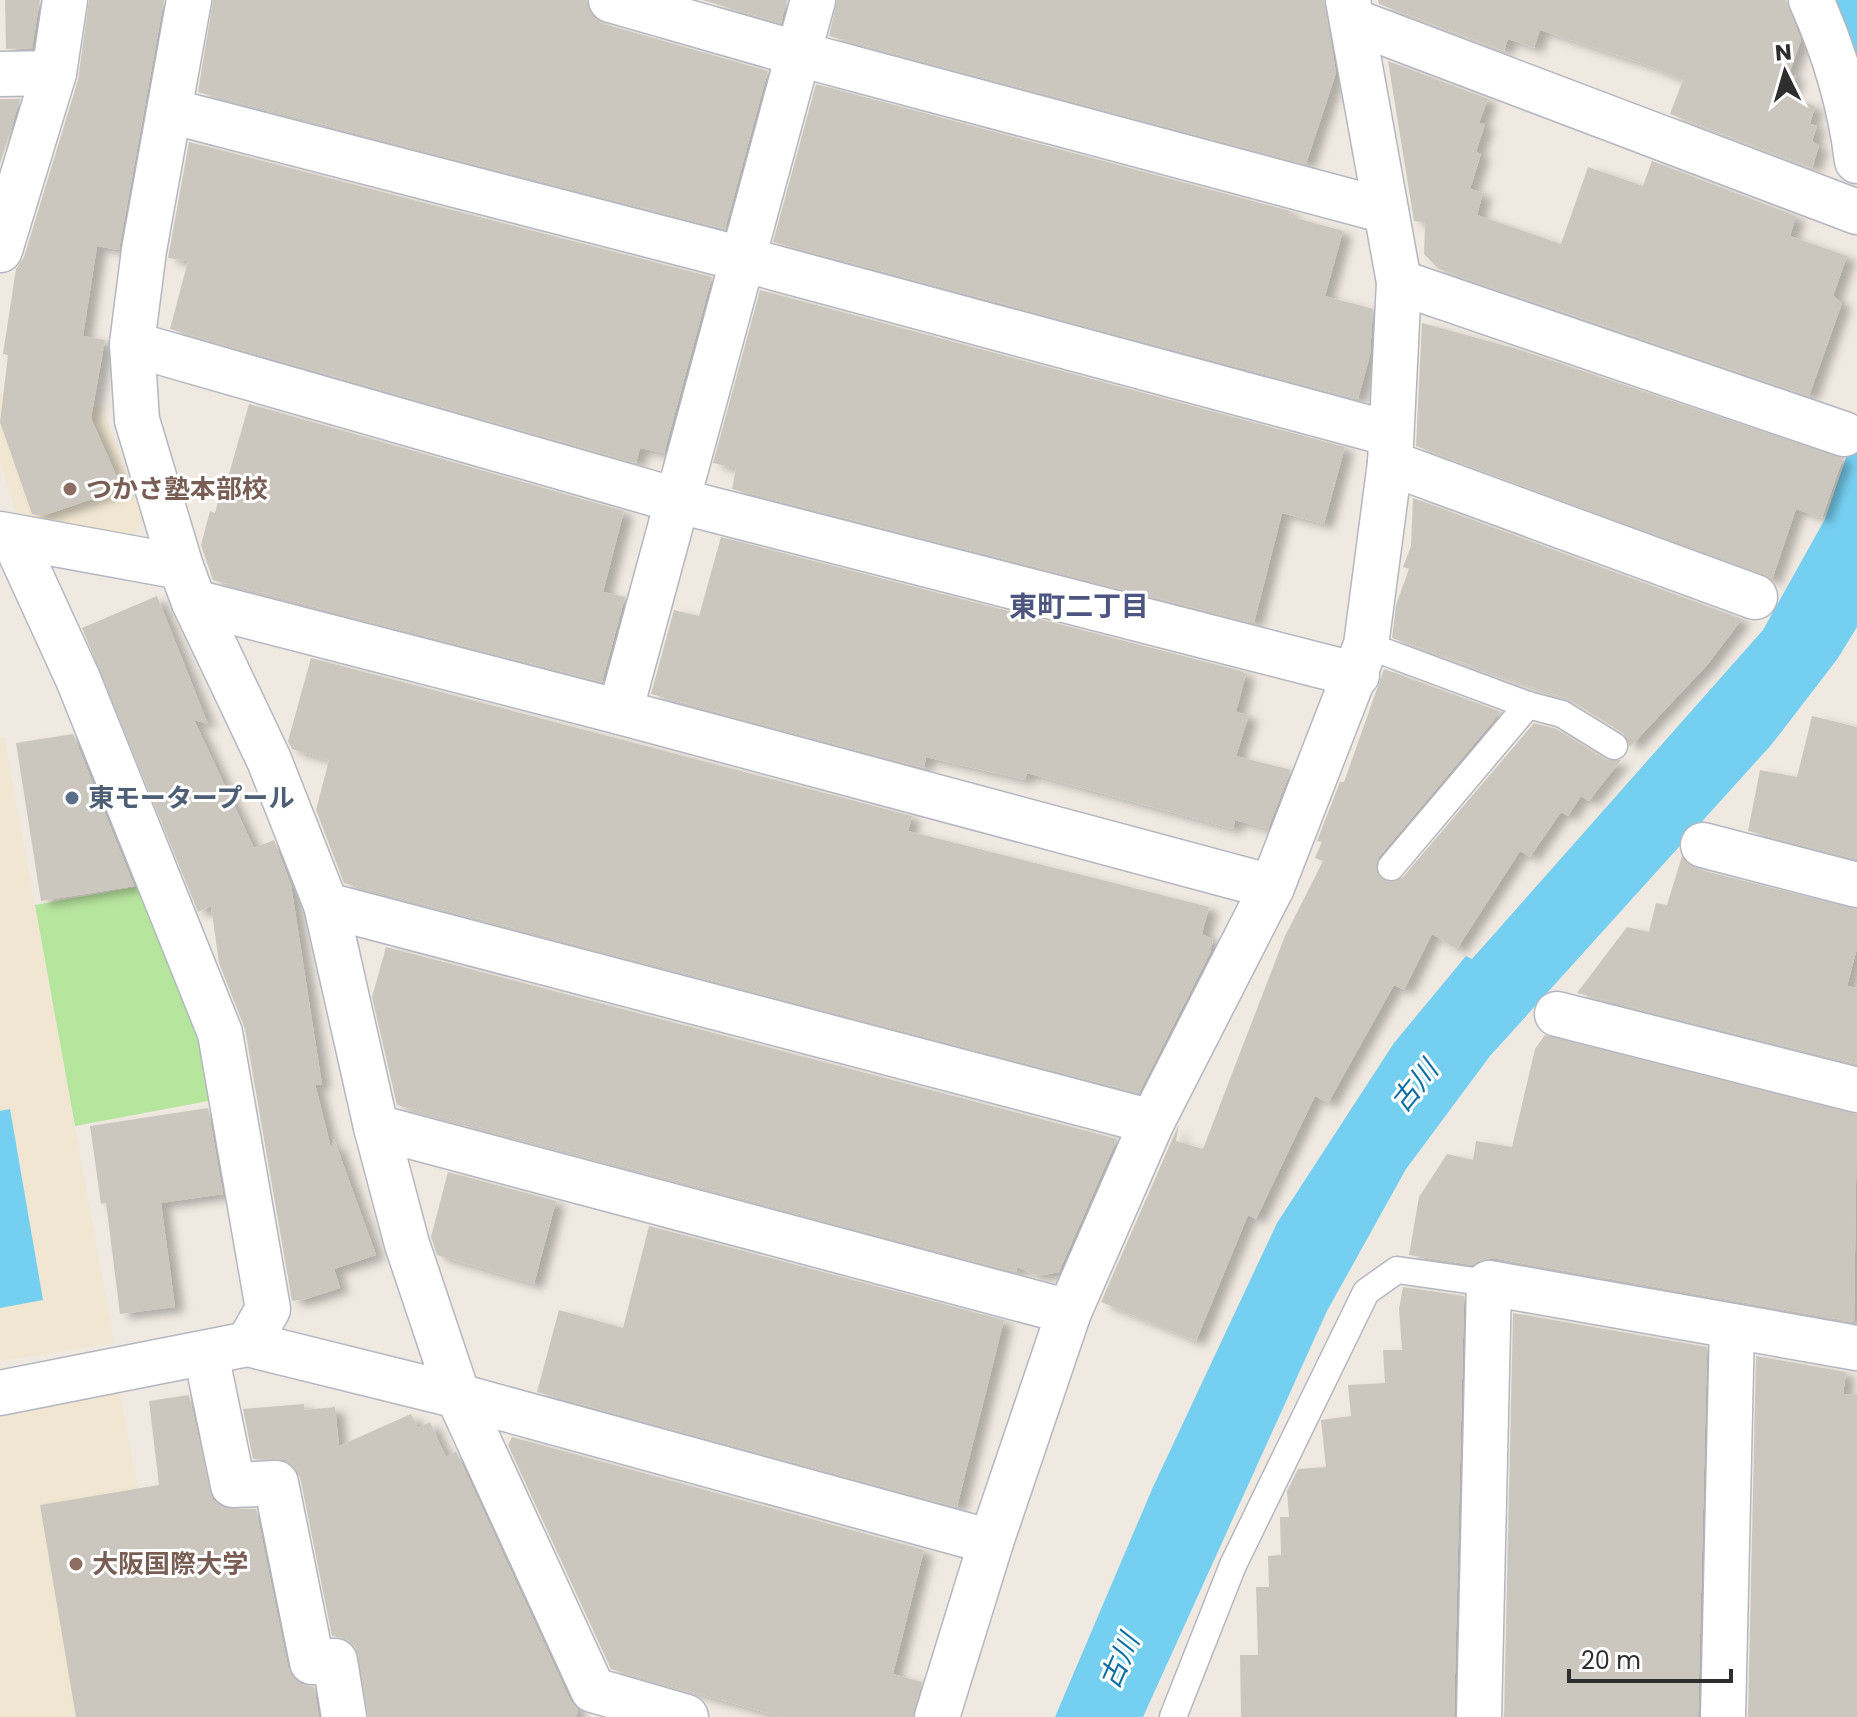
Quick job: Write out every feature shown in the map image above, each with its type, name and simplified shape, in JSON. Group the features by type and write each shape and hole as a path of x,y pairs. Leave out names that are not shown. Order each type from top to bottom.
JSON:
{"street":[{"path":"0,250 54,73 65,0"},
{"path":"189,0 144,250 132,344 137,420 188,585 269,760 326,905 376,1127 407,1244 458,1396 593,1690 686,1717"},
{"path":"611,0 799,54 1386,211"},
{"path":"620,712 813,0"},
{"path":"1811,0 1829,40 1851,111 1857,161"},
{"path":"937,1717 991,1542 1069,1312 1152,1122 1272,887 1362,660 1391,448 1399,282 1351,11"},
{"path":"1351,11 1857,212"},
{"path":"0,74 54,73"},
{"path":"170,111 742,259 1391,448 1755,597"},
{"path":"1399,282 1844,434"},
{"path":"132,344 679,501 1362,660"},
{"path":"6,535 620,712 1272,887"},
{"path":"6,535 78,679 220,1033 268,1309 248,1344"},
{"path":"1703,845 1857,885"},
{"path":"326,905 1152,1122"},
{"path":"1557,1014 1857,1090"},
{"path":"376,1127 1069,1312"},
{"path":"1479,1717 1489,1283 1857,1348"},
{"path":"1723,1717 1732,1326"},
{"path":"0,1393 248,1344 458,1396 991,1542"},
{"path":"206,1354 233,1485 276,1483 312,1662 335,1661 344,1717"}],"lane":[{"path":"1362,660 1562,714 1614,746"},
{"path":"1391,867 1528,705"},
{"path":"1173,1717 1233,1565 1366,1292 1397,1270 1489,1283"}],"shaded area":[{"name":"つかさ塾本部校","path":"0,394 101,406 144,520 126,542 18,517 0,462"},
{"path":"4,737 114,1343 0,1361 0,738"},
{"name":"大阪国際大学","path":"119,1390 183,1717 0,1717 0,1411"}],"green space":[{"path":"141,886 211,1059 219,1099 75,1126 35,905"}],"water":[{"path":"1821,0 1857,0 1857,93"},
{"name":"古川","path":"1857,426 1857,627 1838,658 1772,744 1490,1056 1406,1169 1327,1311 1143,1717 1055,1717 1153,1487 1277,1223 1394,1043 1466,956 1472,959 1763,630 1825,519"},
{"path":"10,1109 43,1300 0,1308 0,1111"}],"building":[{"path":"5,0 40,0 32,48 6,49"},
{"path":"89,0 164,0 119,250 97,246 83,336 105,340 91,418 122,489 42,516 32,514 0,422 8,355 3,354 16,269 24,257 78,80"},
{"path":"213,0 587,0 593,17 604,24 768,71 725,229 198,92"},
{"path":"702,0 787,0 781,23"},
{"path":"837,0 1324,0 1336,73 1306,164 829,36"},
{"path":"1378,0 1786,0 1801,40 1789,74 1796,76 1788,97 1815,106 1810,124 1817,126 1812,141 1819,146 1812,168 1670,114 1683,80 1647,65 1540,30 1534,48 1508,39 1504,51 1379,4"},
{"path":"1388,61 1488,99 1479,123 1485,124 1476,152 1481,154 1470,189 1483,193 1477,215 1561,244 1588,167 1643,186 1652,161 1796,216 1790,236 1847,256 1833,296 1842,303 1809,396 1439,269 1424,254 1425,223 1414,221"},
{"path":"816,84 1290,211 1289,216 1343,231 1325,296 1373,309 1370,355 1358,399 773,242"},
{"path":"0,99 20,99 0,164"},
{"path":"189,142 712,277 664,453 640,448 636,463 170,329 188,261 168,258"},
{"path":"760,290 1345,447 1324,524 1282,513 1254,623 732,489 736,468 713,463"},
{"path":"1422,323 1517,349 1843,458 1822,518 1796,509 1772,580 1416,446"},
{"path":"249,404 624,511 603,592 625,597 602,682 213,580 201,545 210,511 215,513 222,487 225,488"},
{"path":"1413,498 1742,619 1708,664 1630,747 1623,733 1570,700 1392,638 1396,605 1409,569 1403,567 1411,546"},
{"path":"721,537 1241,671 1246,674 1236,712 1249,715 1236,756 1291,770 1268,829 1235,820 1233,829 1027,773 1025,780 926,757 924,768 651,694 674,610 699,616"},
{"path":"157,596 208,724 194,720 254,848 274,840 291,885 322,1085 315,1084 331,1148 334,1139 376,1255 334,1269 340,1288 306,1299 292,1301 245,1029 219,963 211,906 198,912 82,628"},
{"path":"311,658 912,816 908,831 1209,907 1202,934 1213,940 1210,953 1139,1093 344,883 316,810 329,760 292,749 288,741"},
{"path":"1384,669 1501,712 1379,857 1376,872 1387,882 1403,877 1534,723 1556,729 1606,760 1621,760 1589,801 1581,796 1568,816 1561,812 1530,857 1520,851 1457,949 1432,934 1404,990 1394,985 1328,1103 1315,1096 1256,1219 1248,1215 1196,1341 1101,1302 1179,1124 1176,1141 1203,1149 1285,936 1323,861 1315,858 1322,842 1317,841 1340,782 1344,782"},
{"path":"1812,716 1857,727 1857,859 1748,831 1760,770 1797,777"},
{"path":"73,734 134,886 41,901 16,743"},
{"path":"1682,856 1697,869 1857,909 1857,948 1847,986 1857,988 1857,1064 1577,993 1627,927 1649,932 1656,903 1667,905"},
{"path":"386,947 1117,1139 1059,1272 1038,1276 1017,1267 1016,1272 397,1105 372,997"},
{"path":"1545,1035 1857,1114 1854,1322 1493,1258 1473,1265 1409,1255 1419,1197 1447,1154 1473,1160 1476,1141 1512,1147 1535,1049"},
{"path":"208,1108 223,1194 161,1203 175,1307 120,1314 106,1203 101,1204 90,1126"},
{"path":"448,1172 556,1201 534,1284 437,1255 431,1237"},
{"path":"649,1226 1004,1320 957,1507 537,1392 559,1310 623,1328"},
{"path":"1403,1287 1464,1296 1454,1717 1241,1717 1240,1655 1258,1655 1256,1587 1269,1587 1268,1556 1281,1555 1280,1517 1289,1517 1287,1491 1298,1469 1326,1467 1321,1420 1351,1416 1348,1385 1385,1383 1383,1350 1402,1350 1399,1309"},
{"path":"1513,1313 1707,1347 1698,1717 1504,1717"},
{"path":"1756,1356 1846,1372 1843,1395 1857,1394 1857,1717 1748,1717"},
{"path":"189,1395 213,1500 223,1508 256,1509 288,1667 301,1684 314,1687 319,1717 76,1717 40,1505 159,1485 149,1401"},
{"path":"304,1404 304,1410 335,1407 339,1446 411,1414 418,1428 430,1422 446,1457 456,1451 570,1700 578,1710 576,1717 368,1717 355,1647 345,1638 332,1636 300,1477 286,1460 253,1459 243,1409"},
{"path":"512,1437 924,1550 893,1674 922,1682 913,1717 781,1717 611,1669 508,1445"}],"place":[{"name":"つかさ塾本部校","path":"70,489"},
{"name":"東モータープール","path":"72,798"},
{"name":"大阪国際大学","path":"76,1564"}],"district":[{"name":"東町二丁目","path":"1079,606"}]}
